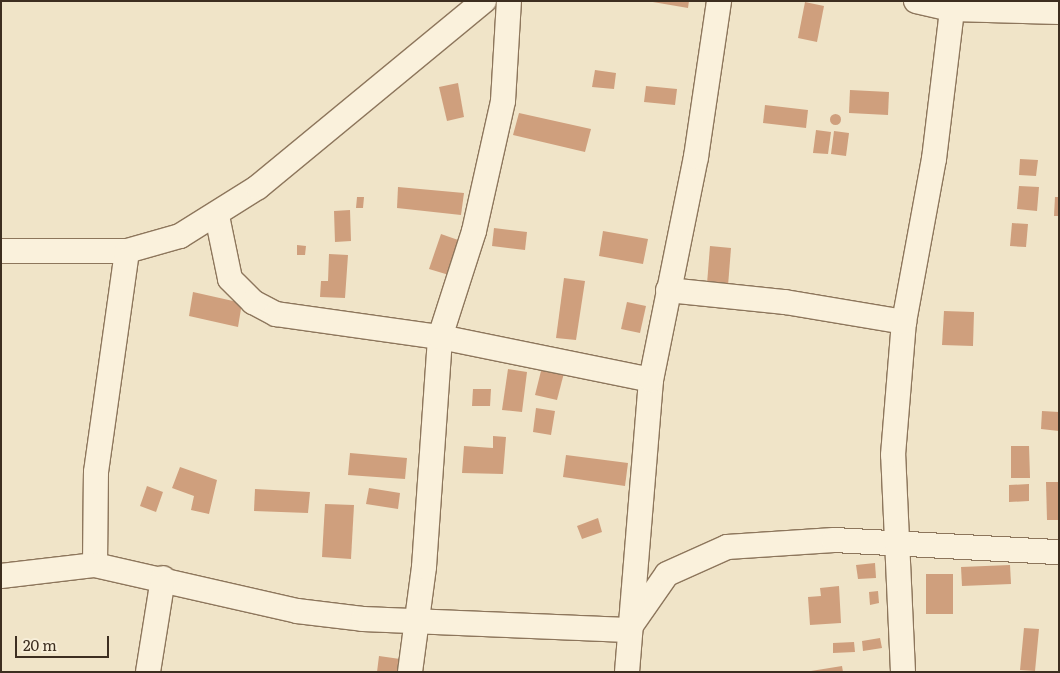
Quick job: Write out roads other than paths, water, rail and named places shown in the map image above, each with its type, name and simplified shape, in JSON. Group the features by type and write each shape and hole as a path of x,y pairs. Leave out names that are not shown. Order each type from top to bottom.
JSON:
{"street":[{"path":"1,252 127,251 180,236 217,216 295,158 484,1"},
{"path":"410,672 440,337 474,231 503,101 509,1"},
{"path":"627,672 628,630 651,380 697,148 719,1"},
{"path":"916,1 1059,12"},
{"path":"904,672 893,455 904,322 934,159 952,5"},
{"path":"217,216 230,279 252,302 276,314 305,320 440,337 651,380"},
{"path":"95,565 96,472 127,251"},
{"path":"668,290 785,302 904,322"},
{"path":"628,630 667,574 727,547 834,540 897,546 1059,552"},
{"path":"1,576 95,565 163,578 297,611 416,621 628,630"},
{"path":"148,672 163,578"}]}
